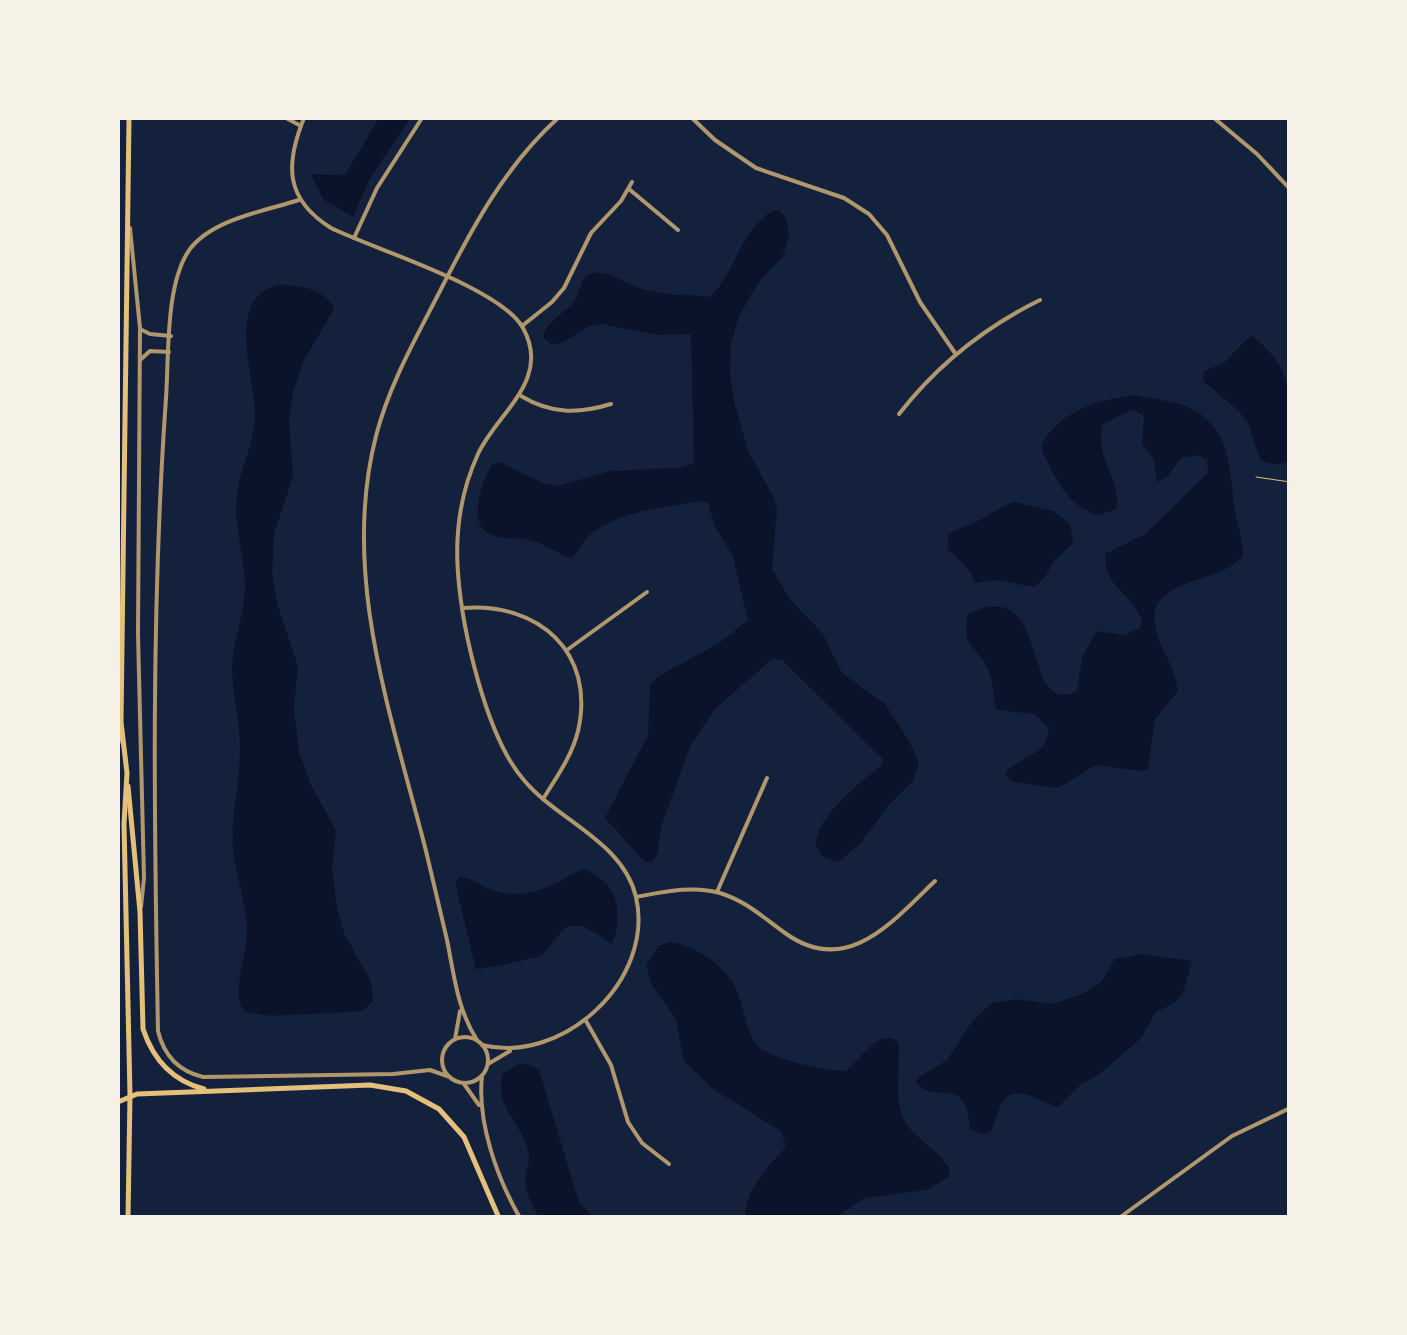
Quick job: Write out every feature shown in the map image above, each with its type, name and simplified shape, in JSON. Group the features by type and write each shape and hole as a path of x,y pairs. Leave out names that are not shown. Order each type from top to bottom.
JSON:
{"main road":[{"path":"129,118 122,722 140,912 141,1016 149,1046 162,1065 180,1079 216,1091"},
{"path":"118,743 122,722"},
{"path":"127,773 124,824 130,1095 128,1218"},
{"path":"118,1102 130,1095 370,1085 406,1091 439,1110 464,1137 499,1218"}],"street":[{"path":"286,118 301,126"},
{"path":"304,118 291,165 300,200 321,222 488,297 522,326 531,362 520,396 491,432 467,484 458,552 463,608 485,704 499,743 522,779 620,864 636,897 636,937 614,992 585,1020 544,1041 514,1049 488,1065 482,1076 482,1109 502,1180 520,1218"},
{"path":"354,238 384,176 422,118"},
{"path":"488,1065 482,1045 460,1006 377,656 364,554 368,478 384,409 446,278 504,178 558,118"},
{"path":"692,118 715,140 756,168 844,198 869,214 887,234 920,302 955,353"},
{"path":"1214,118 1257,154 1290,189"},
{"path":"522,326 564,288 591,233 632,182"},
{"path":"629,189 678,230"},
{"path":"300,200 216,228 191,248 177,277 159,498 153,667 160,1040 176,1065 204,1077 430,1070 462,1083 482,1109"},
{"path":"128,219 140,328 138,652 144,878 140,912"},
{"path":"899,414 955,353 982,332 1040,300"},
{"path":"140,328 150,334 170,336"},
{"path":"140,360 150,352 169,352"},
{"path":"520,396 562,412 611,404"},
{"path":"567,650 647,592"},
{"path":"463,608 502,608 522,614 555,635 567,650 580,690 578,731 543,799"},
{"path":"716,892 767,778"},
{"path":"636,897 686,890 716,892 754,909 796,940 831,950 857,945 880,932 935,881"},
{"path":"450,1077 443,1056 455,1039 460,1006"},
{"path":"585,1020 611,1065 628,1122 642,1143 669,1164"},
{"path":"455,1039 477,1040"},
{"path":"482,1045 514,1049"},
{"path":"462,1083 482,1076"},
{"path":"1120,1218 1232,1136 1290,1108"}],"path":[{"path":"1256,477 1290,482"}],"water":[{"path":"379,118 410,118 370,179 353,217 324,200 310,174 345,175"},
{"path":"774,210 787,220 789,237 783,256 759,282 739,316 731,344 730,372 748,451 777,510 772,569 790,599 823,634 841,672 885,704 919,763 913,781 887,807 860,844 838,862 822,857 815,842 820,829 842,799 883,759 782,660 772,659 715,709 690,747 661,827 658,853 651,863 644,861 605,818 648,735 650,684 722,641 748,620 733,556 715,527 708,503 702,501 618,519 592,533 571,558 534,541 494,536 485,531 478,514 480,492 492,464 499,462 545,484 558,486 610,471 679,468 694,463 691,334 658,335 602,324 590,326 561,343 551,344 543,338 551,322 573,303 584,278 593,273 607,274 657,292 710,297 753,228"},
{"path":"278,285 318,292 334,309 303,362 293,392 289,420 293,476 274,534 272,574 277,603 298,666 294,709 299,752 311,785 336,830 332,867 337,908 345,935 371,982 373,1001 363,1011 272,1016 245,1012 239,996 247,932 233,850 240,751 232,668 245,586 237,495 255,414 247,322 252,305 262,293"},
{"path":"1251,335 1267,349 1285,377 1290,408 1289,462 1274,464 1260,460 1249,425 1239,411 1203,381 1204,371 1224,363"},
{"path":"1136,395 1176,403 1198,413 1219,435 1229,464 1243,556 1222,571 1175,589 1156,606 1156,629 1178,691 1155,719 1148,769 1096,765 1058,788 1012,782 1005,774 1007,770 1044,744 1049,728 1034,714 996,710 988,670 966,634 968,614 995,606 1013,612 1025,627 1047,685 1059,694 1077,691 1082,658 1096,631 1123,635 1139,629 1142,623 1138,613 1109,576 1105,554 1145,534 1208,473 1207,460 1198,455 1181,458 1167,477 1157,482 1154,460 1142,444 1144,415 1131,410 1103,424 1102,447 1117,499 1116,509 1098,515 1069,497 1041,448 1068,416 1094,404"},
{"path":"1015,502 1053,511 1070,524 1073,543 1034,587 996,580 974,583 971,572 948,549 948,535"},
{"path":"581,869 593,873 610,888 618,920 612,944 584,926 568,926 540,956 476,969 455,883 459,877 514,894 548,887"},
{"path":"670,942 698,951 722,969 737,992 756,1044 772,1055 845,1071 878,1041 892,1039 899,1043 898,1092 902,1115 950,1169 948,1177 927,1190 864,1198 836,1217 745,1217 753,1188 786,1147 781,1131 713,1089 684,1061 676,1020 652,985 646,965 659,946"},
{"path":"1142,954 1192,961 1183,993 1176,1002 1156,1012 1141,1038 1058,1107 1026,1095 1011,1095 1000,1107 991,1131 984,1134 970,1130 968,1113 958,1096 934,1092 916,1083 947,1060 973,1020 992,1003 1016,999 1051,1004 1080,995 1101,982 1115,959"},
{"path":"519,1064 539,1070 579,1202 594,1217 539,1217 532,1204 525,1185 529,1156 526,1145 502,1096 503,1073"}]}
